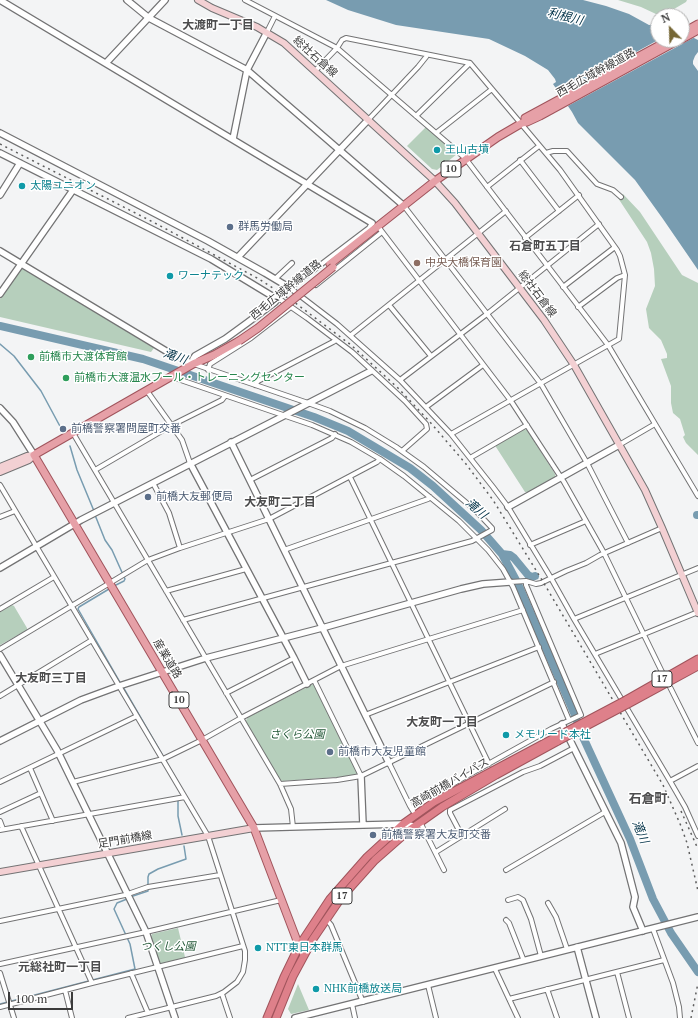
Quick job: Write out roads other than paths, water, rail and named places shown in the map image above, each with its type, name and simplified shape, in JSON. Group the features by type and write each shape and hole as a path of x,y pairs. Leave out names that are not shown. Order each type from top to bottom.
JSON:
{"highway":[{"name":"高崎前橋バイパス","path":"627,702 698,659"},
{"name":"高崎前橋バイパス","path":"267,1018 299,946 330,899 367,857 414,812 698,666"},
{"name":"高崎前橋バイパス","path":"276,1018 293,976 304,954 345,892 365,870 390,846 417,824 442,807 557,739"}],"main road":[{"name":"総社石倉線","path":"198,0 212,8 267,32 288,46 435,181 449,197 544,320 574,365 644,490 698,612"},
{"name":"西毛広域幹線道路","path":"0,472 29,460 34,455 191,365 214,355 258,328 384,221 465,158 498,136 521,123 527,122 539,113 655,48"},
{"name":"西毛広域幹線道路","path":"539,113 664,48"},
{"name":"西毛広域幹線道路","path":"331,266 381,230 384,221"},
{"name":"西毛広域幹線道路","path":"0,467 27,456 34,455"},
{"name":"産業道路","path":"34,455 254,828 299,946 304,954"},
{"name":"足門前橋線","path":"0,872 254,828"}],"street":[{"path":"0,0 372,223 369,228 290,288"},
{"path":"127,0 148,18 246,70 404,206 541,384 587,463 628,542"},
{"path":"106,63 165,0"},
{"path":"245,0 337,48 465,158 608,346 698,496"},
{"path":"232,139 246,70 275,16"},
{"path":"315,71 337,48 342,40 346,38 470,63 546,153 579,195 620,256 625,275 620,335 618,340 451,434"},
{"path":"238,257 276,215 308,185 418,68 426,55"},
{"path":"416,116 470,63"},
{"path":"436,133 492,89"},
{"path":"0,133 238,257 290,288 301,298 351,335 400,380 451,434 508,507 670,781 696,827 698,836"},
{"path":"487,187 539,146"},
{"path":"546,153 553,151 566,152 600,186 610,188 621,196"},
{"path":"0,152 211,259 276,299 281,300 292,307 352,352 405,401 427,426 427,429 402,451"},
{"path":"520,160 559,211"},
{"path":"0,195 20,163"},
{"path":"0,294 73,190"},
{"path":"525,238 579,195"},
{"path":"351,335 506,211"},
{"path":"400,380 487,314 599,224"},
{"path":"301,298 381,230 511,401 561,478 604,553 663,674"},
{"path":"563,287 615,247"},
{"path":"0,251 191,365 255,385 356,423 402,451 475,510 491,525 492,530 478,538 183,620"},
{"path":"275,279 292,263"},
{"path":"578,307 617,278 625,275"},
{"path":"191,365 195,356 225,339 275,302 276,299"},
{"path":"389,305 431,356"},
{"path":"208,370 210,364 251,338 292,307"},
{"path":"255,385 258,381 336,340"},
{"path":"426,407 483,365"},
{"path":"0,568 36,546 114,503 371,371"},
{"path":"173,376 225,396 284,415 335,434 380,459 404,476 459,521 478,538 511,582 570,720"},
{"path":"148,391 183,442 190,463 228,532 306,684"},
{"path":"95,470 172,426 222,400 225,396"},
{"name":"産業道路","path":"0,408 13,422 34,455"},
{"path":"508,507 655,424"},
{"path":"470,458 527,425"},
{"path":"73,433 280,784 291,809 293,827"},
{"path":"250,480 332,438 335,434"},
{"path":"231,442 414,812 432,796 581,715 524,581"},
{"path":"0,649 148,560 269,518 350,477 380,459"},
{"path":"350,477 489,764"},
{"path":"153,483 169,513 180,548"},
{"path":"0,485 208,836 246,956 243,972 234,985 222,994 128,1018"},
{"path":"284,550 430,497"},
{"path":"0,518 16,511"},
{"path":"530,545 586,521"},
{"path":"0,741 81,700 162,672 206,658 322,628 467,587 524,581 538,584 572,568 586,564 604,553 662,528"},
{"path":"166,591 246,568"},
{"path":"574,619 698,568"},
{"path":"0,609 54,577"},
{"path":"73,782 163,759 202,740 341,666 523,610"},
{"path":"595,654 698,612"},
{"path":"0,696 92,640"},
{"path":"365,715 539,646"},
{"path":"0,655 59,754 128,894 146,932 175,1018"},
{"path":"226,693 294,658"},
{"path":"314,680 361,776 363,825"},
{"path":"280,784 337,780 361,776 554,682"},
{"path":"670,687 698,744"},
{"path":"0,782 137,716"},
{"path":"562,724 621,843 636,897 633,907 643,931"},
{"path":"462,836 450,813 450,810 523,772 540,766 574,748"},
{"path":"670,781 698,766"},
{"path":"30,768 53,820"},
{"path":"0,812 41,793"},
{"path":"0,821 1,829 185,797"},
{"path":"436,852 505,809"},
{"path":"506,870 605,812"},
{"path":"254,828 417,824 436,852 444,870"},
{"path":"22,826 92,983"},
{"path":"0,921 128,894 147,888 220,875"},
{"path":"508,900 518,898 523,900 531,919 541,956"},
{"path":"0,964 146,932 281,900"},
{"path":"548,903 556,917 567,949"},
{"path":"295,1018 698,917"},
{"path":"326,919 331,925 363,1002"},
{"path":"506,920 509,923 524,960"},
{"path":"652,929 673,983 680,1018"},
{"path":"0,1007 243,946"},
{"path":"577,947 596,1018"},
{"path":"509,999 664,960"},
{"path":"495,969 518,1018"},
{"path":"617,972 629,1018"},
{"path":"0,973 14,1018"},
{"path":"131,973 148,1013"},
{"path":"428,985 436,1018"},
{"path":"547,989 557,1018"},
{"path":"65,990 72,1018"},
{"path":"222,994 230,1018"},
{"path":"352,1004 356,1018"}],"water":[{"name":"利根川","path":"326,0 583,0 629,14 650,25 650,48 690,48 690,36 698,40 698,52 695,56 693,64 698,71 698,270 635,180 578,123 553,84 556,82 555,79 548,70 525,56 489,39 396,25 348,10"}],"waterway":[{"name":"滝川","path":"0,326 143,359 314,417 348,431 410,468 433,486 481,530 502,554 518,584 574,713 582,735 630,839 653,899 671,933 698,972"},
{"path":"0,344 14,356 41,391 62,430"},
{"path":"70,446 77,470 94,511"},
{"path":"95,515 105,540 112,550 125,579 114,586"},
{"path":"502,554 510,555 528,575 532,577 535,576"},
{"path":"109,589 78,609 121,684"},
{"path":"123,687 182,789"},
{"path":"178,800 178,816 182,835"},
{"path":"130,897 148,891 149,874 158,869 186,859 184,846"},
{"path":"0,1004 135,969 130,944 114,909 117,903 127,899"}],"railway":[{"path":"0,144 153,222 259,279 294,302 351,345 398,388 430,422 466,464 493,500 663,785 687,843 698,891"},
{"path":"681,811 698,849"},
{"path":"691,1018 698,983"}],"place":[{"name":"王山古墳","path":"437,150"},
{"name":"太陽ユニオン","path":"22,186"},
{"name":"群馬労働局","path":"230,227"},
{"name":"中央大橋保育園","path":"417,263"},
{"name":"ワーナテック","path":"170,276"},
{"name":"前橋市大渡体育館","path":"31,357"},
{"name":"前橋市大渡温水プール・トレーニングセンター","path":"66,378"},
{"name":"前橋警察署問屋町交番","path":"63,429"},
{"name":"前橋大友郵便局","path":"148,497"},
{"name":"メモリード本社","path":"506,735"},
{"name":"前橋市大友児童館","path":"330,752"},
{"name":"前橋警察署大友町交番","path":"373,835"},
{"name":"NTT東日本群馬","path":"258,948"},
{"name":"NHK前橋放送局","path":"316,989"}],"district":[{"name":"大渡町一丁目","path":"218,26"},
{"name":"石倉町五丁目","path":"545,247"},
{"name":"大友町二丁目","path":"280,503"},
{"name":"大友町三丁目","path":"51,679"},
{"name":"大友町一丁目","path":"442,723"},
{"name":"石倉町","path":"648,799"},
{"name":"元総社町一丁目","path":"60,968"}],"park label":[{"name":"さくら公園","path":"297,735"},
{"name":"つくし公園","path":"168,947"}]}
